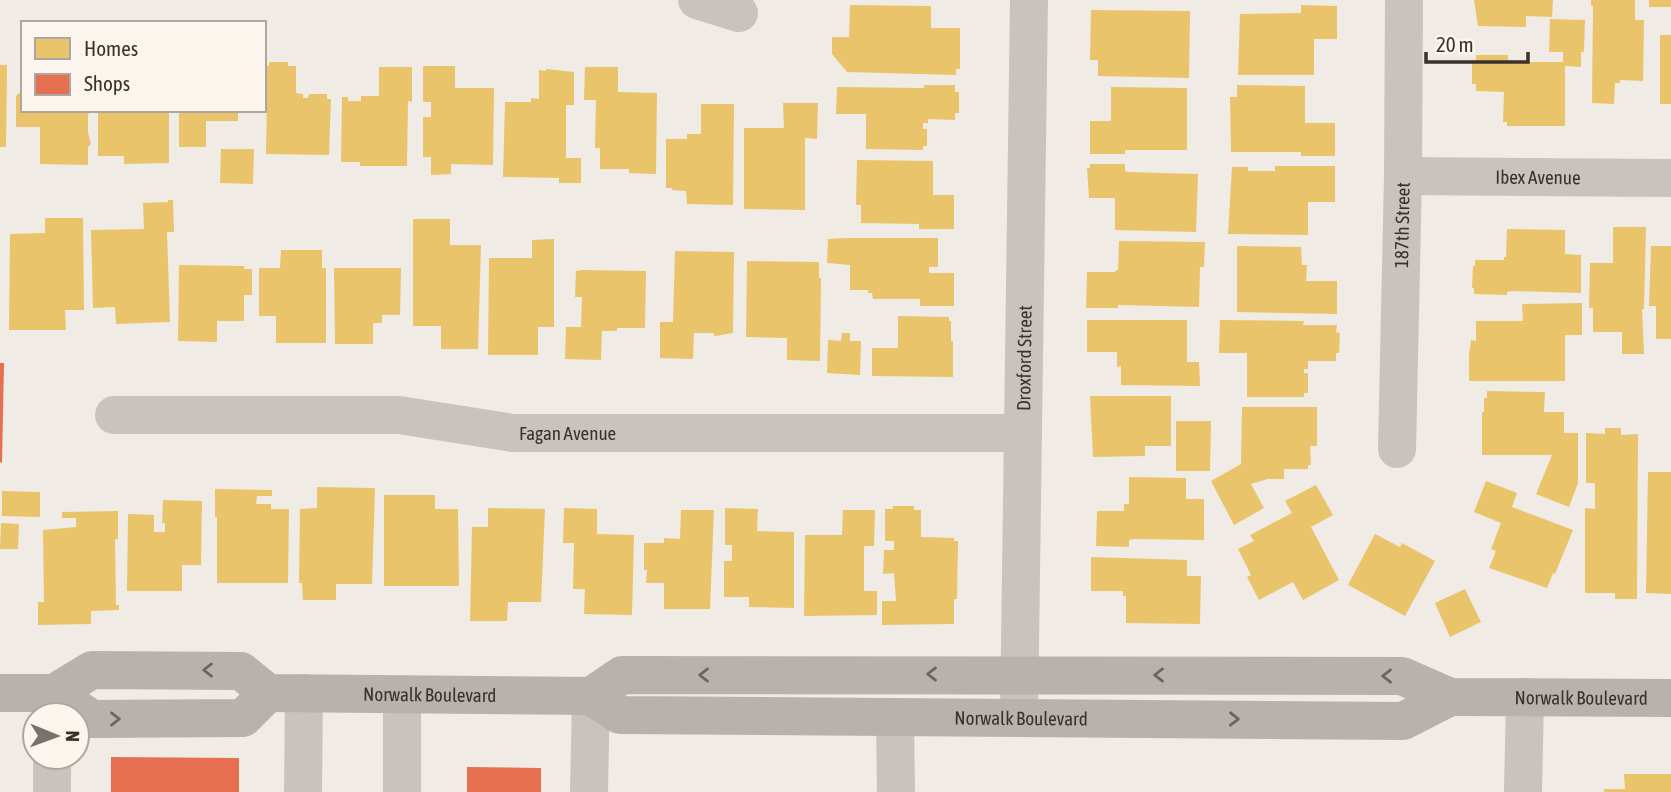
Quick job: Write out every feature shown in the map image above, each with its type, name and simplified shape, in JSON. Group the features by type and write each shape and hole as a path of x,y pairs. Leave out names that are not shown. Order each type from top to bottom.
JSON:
{"main road":[{"name":"Norwalk Boulevard","path":"592,696 622,674 1020,674 1402,676 1450,697 1671,698"},
{"path":"0,693 39,701"},
{"name":"Norwalk Boulevard","path":"286,693 592,696 620,715 1403,721 1450,697"},
{"path":"91,719 243,718 286,693"}],"street":[{"path":"697,0 739,13"},
{"name":"Droxford Street","path":"1019,717 1030,0"},
{"name":"187th Street","path":"1397,449 1404,0"},
{"name":"Ibex Avenue","path":"1403,176 1671,178"},
{"name":"Fagan Avenue","path":"114,415 399,415 513,433 1023,433"},
{"path":"286,693 303,792"},
{"path":"401,694 402,792"},
{"path":"589,792 592,696"},
{"path":"1523,792 1525,697"},
{"path":"895,718 896,792"},
{"path":"52,771 52,792"}],"building: Homes":[{"path":"1474,0 1553,0 1552,17 1526,16 1526,27 1478,26"},
{"path":"1591,0 1635,0 1635,20 1644,20 1643,81 1620,80 1620,83 1615,83 1614,104 1592,103"},
{"path":"1649,0 1671,0 1671,7 1649,7"},
{"path":"850,5 931,6 931,28 960,28 960,69 956,69 956,75 847,72 832,54 832,37 849,37"},
{"path":"1301,5 1337,6 1337,39 1314,39 1314,75 1238,75 1240,14 1301,13"},
{"path":"1091,10 1190,11 1189,78 1098,76 1098,60 1090,60"},
{"path":"1550,19 1585,20 1581,67 1565,66 1565,126 1507,126 1507,122 1503,122 1504,92 1476,91 1476,84 1472,84 1472,62 1476,62 1476,55 1508,55 1508,62 1563,62 1563,52 1549,52"},
{"path":"1660,35 1671,35 1671,104 1660,104"},
{"path":"269,62 288,62 288,66 296,66 296,93 303,94 303,98 308,98 309,94 327,94 327,99 331,99 329,155 266,154 266,66 269,66"},
{"path":"0,65 7,65 6,147 0,147"},
{"path":"423,66 455,66 455,88 494,88 493,165 451,164 451,174 431,175 431,157 423,157 423,117 431,117 431,102 423,102"},
{"path":"379,67 412,67 412,102 408,101 407,166 360,166 360,162 341,162 342,97 348,97 348,101 361,101 361,96 379,96"},
{"path":"585,67 618,67 618,92 657,93 656,174 629,173 629,169 600,169 600,148 595,148 596,100 584,100"},
{"path":"539,70 574,72 574,105 566,105 566,158 581,158 581,183 559,183 559,178 503,177 505,102 531,102 531,98 539,99"},
{"path":"924,85 955,85 955,92 959,92 959,113 955,113 955,120 928,119 928,123 923,123 923,129 927,129 927,146 923,146 923,150 866,149 866,114 836,114 837,87 924,88"},
{"path":"1237,85 1305,86 1305,123 1335,123 1335,156 1301,156 1301,152 1231,152 1230,97 1237,97"},
{"path":"1111,87 1187,88 1187,150 1125,150 1125,154 1090,154 1090,121 1111,121"},
{"path":"21,92 21,112 90,112 88,133 91,144 88,147 88,165 40,164 40,127 16,127 16,96"},
{"path":"783,103 818,103 817,139 805,138 805,210 744,209 744,128 784,128"},
{"path":"701,104 734,104 733,205 687,204 686,191 666,188 666,139 687,139 687,134 701,134"},
{"path":"98,112 169,112 169,163 124,164 124,156 98,156"},
{"path":"179,112 238,112 238,121 206,121 206,147 179,147"},
{"path":"221,149 254,149 253,184 220,183"},
{"path":"857,160 933,161 933,195 954,195 954,229 919,229 919,224 861,223 861,205 856,205"},
{"path":"1090,164 1125,164 1125,171 1128,172 1198,174 1196,232 1115,230 1115,198 1089,198 1087,168 1090,168"},
{"path":"1275,166 1335,166 1335,202 1308,202 1308,235 1228,234 1232,167 1248,167 1248,171 1275,171"},
{"path":"173,200 174,232 167,232 170,322 116,324 115,307 93,308 91,230 144,229 143,203"},
{"path":"45,218 83,218 84,310 65,310 66,330 9,330 10,234 45,233"},
{"path":"413,219 450,219 450,245 481,245 478,349 441,349 441,326 413,326"},
{"path":"1613,227 1646,227 1642,309 1644,354 1622,354 1622,332 1593,332 1593,308 1589,308 1590,263 1613,263"},
{"path":"1507,229 1565,230 1565,254 1581,255 1581,293 1512,291 1507,292 1507,295 1474,294 1472,288 1475,260 1504,260"},
{"path":"938,238 938,267 929,267 929,273 954,273 954,306 920,306 920,299 873,299 868,290 850,290 850,265 827,263 828,239"},
{"path":"554,239 554,327 538,327 538,355 488,355 489,258 532,258 532,240"},
{"path":"1119,241 1205,242 1204,267 1200,267 1199,307 1118,305 1118,308 1086,308 1087,272 1118,270"},
{"path":"1237,246 1301,247 1302,265 1307,265 1306,281 1337,281 1337,314 1237,312"},
{"path":"1651,246 1671,246 1671,339 1656,339 1656,306 1649,306"},
{"path":"281,250 322,250 322,268 326,268 326,343 276,343 276,316 259,316 259,268 280,268"},
{"path":"675,251 734,252 733,333 715,336 713,333 694,333 693,359 660,358 660,322 673,322"},
{"path":"747,261 819,262 820,361 787,360 787,338 746,337"},
{"path":"179,265 244,266 244,269 252,269 252,295 244,295 244,321 217,321 217,342 178,341"},
{"path":"334,268 401,268 400,315 382,315 382,323 373,323 373,344 335,344"},
{"path":"576,271 646,271 645,328 602,331 601,360 565,359 566,327 581,327 582,297 575,297"},
{"path":"1582,303 1582,335 1565,335 1565,381 1469,381 1469,354 1471,340 1476,341 1476,321 1523,321 1522,304"},
{"path":"898,316 949,317 953,341 953,377 872,376 872,348 898,348"},
{"path":"1087,320 1187,320 1187,362 1199,362 1200,386 1121,385 1121,366 1117,367 1117,352 1087,352"},
{"path":"1220,320 1304,321 1303,325 1337,325 1336,332 1340,333 1339,353 1336,353 1336,361 1308,361 1308,369 1304,369 1304,373 1308,373 1308,393 1304,393 1304,397 1247,397 1247,353 1219,353"},
{"path":"842,333 850,333 850,341 861,341 860,375 827,373 828,340 841,341"},
{"path":"1487,391 1545,392 1544,412 1564,412 1564,433 1578,433 1578,483 1569,507 1536,494 1552,455 1482,455 1482,412"},
{"path":"1090,396 1171,396 1171,446 1145,446 1145,456 1093,457"},
{"path":"1242,407 1317,407 1317,446 1310,446 1311,465 1308,465 1308,469 1284,469 1284,479 1268,479 1251,484 1264,508 1234,525 1211,481 1241,464"},
{"path":"1176,421 1211,421 1210,471 1176,471"},
{"path":"1605,428 1621,428 1621,435 1638,434 1637,599 1615,599 1615,593 1585,593 1585,508 1595,509 1595,483 1586,483 1586,433 1605,434"},
{"path":"1648,472 1671,472 1671,594 1646,593"},
{"path":"1129,477 1186,478 1186,499 1204,499 1204,540 1134,539 1129,540 1129,547 1096,546 1097,511 1124,511 1124,504 1129,504"},
{"path":"1486,481 1517,493 1512,507 1573,530 1547,588 1489,568 1496,551 1491,549 1501,523 1474,512"},
{"path":"1316,485 1333,515 1311,527 1339,580 1303,600 1293,582 1259,600 1247,577 1251,575 1238,549 1254,541 1250,535 1292,513 1285,501"},
{"path":"317,487 375,488 372,584 336,584 336,600 303,600 302,583 299,583 300,509 317,508"},
{"path":"215,489 272,490 272,496 257,496 256,504 271,504 271,509 289,509 288,583 217,583"},
{"path":"2,491 40,492 40,517 2,516"},
{"path":"384,495 435,495 435,509 458,509 459,586 384,586"},
{"path":"163,500 202,501 201,565 182,565 182,591 127,591 128,514 154,515 154,532 165,532 165,523 162,523"},
{"path":"893,506 914,506 914,510 921,510 921,537 954,538 954,541 958,541 954,624 882,625 882,601 896,601 894,573 883,574 884,550 894,550 894,541 885,541 885,509 893,509"},
{"path":"488,508 545,509 541,602 508,602 507,621 470,621 472,527 488,527"},
{"path":"564,508 597,509 597,534 634,535 632,615 584,614 585,589 573,589 574,543 563,543"},
{"path":"725,508 758,509 757,531 794,532 794,608 749,607 749,597 724,597 724,561 732,561 732,545 725,545"},
{"path":"681,510 714,510 710,609 664,609 664,583 646,583 644,543 664,543 664,538 680,539"},
{"path":"843,510 875,510 874,546 864,546 864,591 877,591 877,615 804,616 805,535 842,535"},
{"path":"118,511 118,539 115,539 116,605 119,605 119,610 91,611 91,624 38,625 38,602 44,602 43,530 76,527 76,518 62,518 62,512"},
{"path":"1,523 19,524 18,549 0,549"},
{"path":"1375,534 1400,547 1402,543 1435,561 1405,616 1348,585"},
{"path":"1091,557 1187,560 1187,576 1201,576 1200,624 1126,623 1126,596 1123,596 1123,591 1091,591"},
{"path":"1465,589 1481,622 1450,637 1435,603"},
{"path":"1624,774 1671,774 1671,792 1604,792 1604,789 1625,789"}],"building: Shops":[{"path":"0,363 4,363 2,463 0,462"},
{"path":"111,757 239,758 239,792 111,792"},
{"path":"467,767 541,768 541,792 467,792"}]}
